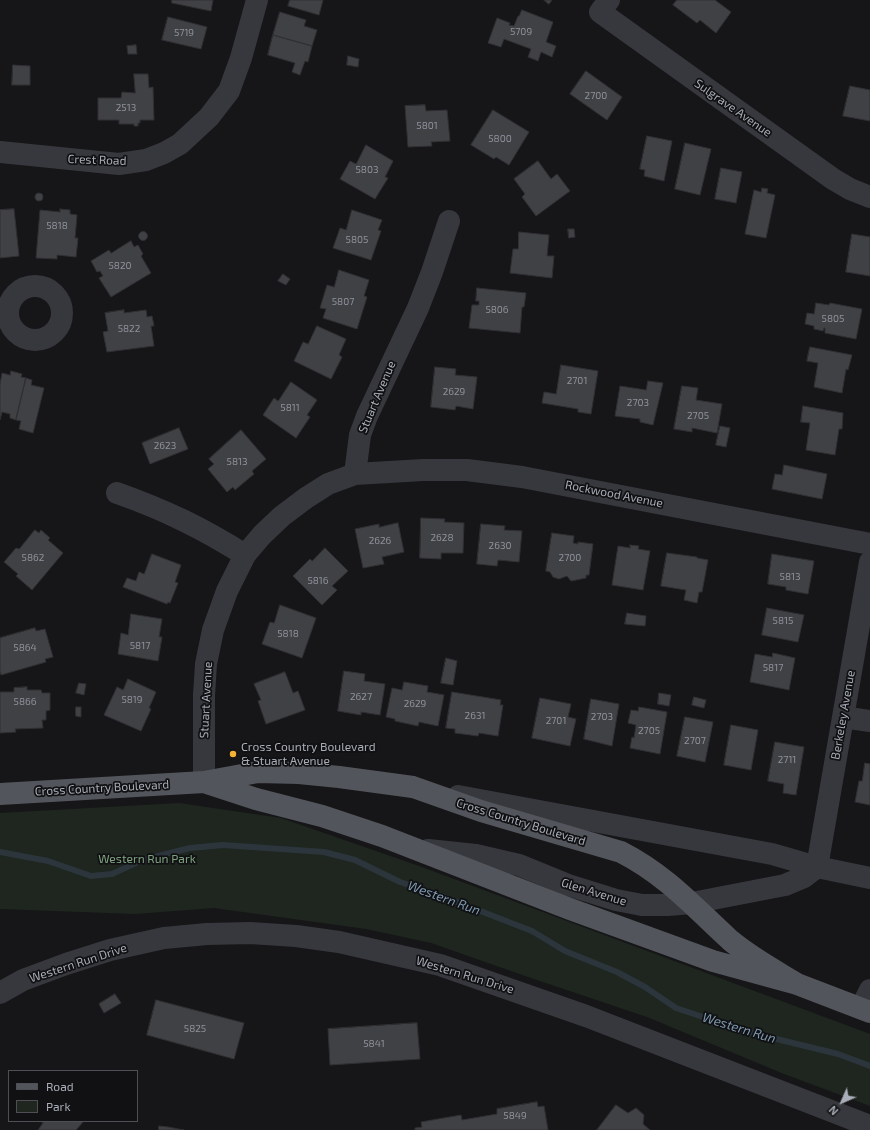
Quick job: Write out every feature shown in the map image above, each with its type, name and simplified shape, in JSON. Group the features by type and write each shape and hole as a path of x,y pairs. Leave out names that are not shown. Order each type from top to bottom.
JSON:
{"main road":[{"name":"Cross Country Boulevard","path":"0,794 204,782 258,772 339,777 414,787 481,811 621,852 641,862 692,903 748,954 797,984"},
{"name":"Cross Country Boulevard","path":"204,782 256,799 322,816 417,849 577,911 713,961 867,1003"}],"street":[{"name":"Crest Road","path":"0,152 119,164 146,160 164,153 180,144 209,117 229,91 241,58 257,0"},
{"name":"Sulgrave Avenue","path":"604,6 833,179 850,189 870,197"},
{"name":"Stuart Avenue","path":"204,782 204,695 206,664 216,624 228,591 245,555 262,535 282,516 328,484 355,474 362,428 418,308 450,221"},
{"name":"Rockwood Avenue","path":"355,474 423,470 467,470 522,477 870,544"},
{"path":"117,494 154,506 190,522 245,555"},
{"name":"Berkeley Avenue","path":"817,867 870,562"},
{"path":"843,717 870,721"},
{"path":"414,787 772,854 817,867 870,878"},
{"name":"Glen Avenue","path":"417,849 476,856 519,866 616,900 642,905 692,903 785,885 804,877 817,867"},
{"name":"Western Run Drive","path":"0,992 23,980 66,964 110,950 164,938 207,934 250,933 296,936 339,942 440,965 586,1016 870,1126"}],"green space":[{"name":"Western Run Park","path":"179,803 281,818 422,867 870,1034 870,1106 784,1074 647,1017 431,943 366,929 214,908 135,914 0,909 0,813"}],"building":[{"path":"172,0 213,0 211,11 172,3"},
{"path":"290,0 323,0 319,15 288,6"},
{"path":"544,0 552,0 549,4"},
{"path":"677,0 715,0 731,12 716,33 700,20 697,23 673,5"},
{"path":"522,10 553,22 546,42 556,46 552,57 541,52 538,61 528,57 531,49 504,39 501,47 488,43 497,18 510,23 509,25 514,26"},
{"path":"280,12 306,20 304,26 317,30 312,46 273,35"},
{"path":"168,17 207,27 201,49 162,40"},
{"path":"273,35 312,46 308,62 305,61 300,75 292,72 295,63 268,55"},
{"path":"136,45 137,54 128,54 127,46"},
{"path":"348,56 359,59 358,67 347,65"},
{"path":"13,65 30,66 30,85 12,85"},
{"path":"586,71 622,97 607,120 570,94"},
{"path":"134,74 148,74 149,88 153,87 154,120 140,120 138,126 134,126 134,124 119,124 119,120 98,120 98,98 121,98 122,92 135,93"},
{"path":"850,86 870,90 870,121 843,116"},
{"path":"425,105 426,111 447,110 450,141 431,142 432,146 408,147 405,106"},
{"path":"493,110 529,132 509,165 496,157 494,159 471,145"},
{"path":"647,136 672,141 664,181 644,176 645,170 640,169"},
{"path":"685,143 711,149 700,195 675,189"},
{"path":"366,145 393,161 385,177 388,178 375,199 340,179 350,161 356,164"},
{"path":"538,161 551,179 557,174 570,191 536,216 522,197 525,194 514,179"},
{"path":"721,168 742,172 736,203 715,199"},
{"path":"762,188 768,189 767,193 775,195 766,238 745,234 754,190 761,192"},
{"path":"37,193 41,193 43,197 41,201 37,201 35,199 35,195"},
{"path":"14,209 19,256 0,258 0,210"},
{"path":"60,209 70,210 70,214 77,215 75,238 78,238 76,257 57,255 57,259 36,258 40,210 60,212"},
{"path":"352,210 382,220 378,230 381,231 371,260 333,248 340,228 346,230"},
{"path":"568,229 574,229 575,237 569,238"},
{"path":"141,232 145,232 147,236 145,240 141,240 139,238 139,234"},
{"path":"519,232 549,235 547,256 554,256 552,278 510,273 513,249 518,249"},
{"path":"852,234 870,237 870,276 846,272"},
{"path":"131,241 134,247 138,245 143,254 141,256 151,273 111,297 99,278 103,276 100,271 97,272 91,261 109,250 111,253"},
{"path":"339,270 369,280 364,296 367,297 357,329 323,318 326,309 320,308 327,285 334,287"},
{"path":"283,274 290,279 286,285 278,281"},
{"path":"477,288 526,293 524,307 522,307 520,333 469,328 472,305 479,305 479,301 476,301"},
{"path":"816,303 829,305 830,303 862,309 856,339 825,333 825,328 823,331 814,329 814,326 805,324 807,313 814,314"},
{"path":"124,310 124,313 146,310 147,317 152,316 154,326 151,326 154,346 107,352 103,332 108,331 105,313"},
{"path":"317,326 346,339 339,355 342,357 331,379 294,361 303,342 308,344"},
{"path":"810,347 852,355 848,370 846,369 842,393 814,387 818,363 807,361"},
{"path":"561,365 598,371 591,414 578,412 578,409 542,403 544,392 556,394"},
{"path":"435,367 456,369 455,375 477,377 473,409 456,406 455,410 431,407"},
{"path":"11,371 22,374 21,377 26,378 16,420 10,418 10,414 2,412 0,420 0,384 2,373 10,375"},
{"path":"26,378 32,380 31,385 44,388 33,433 19,429 21,421 16,420"},
{"path":"648,381 663,383 653,425 640,422 640,419 615,416 620,386 646,390"},
{"path":"291,382 317,400 307,415 310,417 296,438 263,415 274,398 278,401"},
{"path":"682,386 698,388 696,400 722,404 717,433 692,428 692,432 674,429"},
{"path":"803,406 843,413 842,429 839,429 835,455 806,450 810,423 801,422"},
{"path":"720,426 730,428 726,447 716,445"},
{"path":"179,428 188,449 150,464 142,443"},
{"path":"241,430 266,459 252,471 254,474 235,490 233,487 227,492 208,469 214,464 209,459"},
{"path":"784,465 827,474 822,499 772,489 775,474 782,475"},
{"path":"421,518 445,519 444,522 464,523 463,553 441,553 441,559 420,558"},
{"path":"398,523 404,552 382,557 384,564 363,568 355,529 379,524 379,527"},
{"path":"481,524 505,526 504,530 522,531 519,562 498,560 497,566 477,564"},
{"path":"35,530 39,533 41,530 50,538 48,540 63,553 32,590 16,576 18,574 4,562 16,548 19,549"},
{"path":"552,533 574,536 573,543 578,544 578,542 593,544 589,575 586,575 586,578 571,581 567,576 559,579 553,577 550,572 546,571"},
{"path":"630,545 639,546 638,549 650,551 643,590 612,585 618,546 630,548"},
{"path":"325,548 348,571 332,586 337,590 322,605 293,576 310,559 312,561"},
{"path":"667,553 708,560 702,592 699,592 697,603 684,600 686,590 661,586"},
{"path":"152,554 181,565 175,582 178,583 170,603 168,602 167,604 123,587 127,578 136,581 139,572 144,574"},
{"path":"772,554 814,561 808,594 786,590 786,587 768,584"},
{"path":"280,605 316,618 302,658 262,644 270,622 274,623"},
{"path":"767,608 804,615 798,642 762,635"},
{"path":"627,613 646,616 645,626 625,624"},
{"path":"131,614 162,619 159,637 162,637 158,661 118,654 121,633 128,635"},
{"path":"35,628 36,631 45,629 53,657 45,659 46,662 1,675 0,638"},
{"path":"773,653 795,658 789,690 750,682 755,654 772,657"},
{"path":"446,658 457,661 453,685 441,683"},
{"path":"344,671 365,674 364,681 385,684 380,715 361,712 361,715 338,711"},
{"path":"285,672 293,693 298,691 305,710 266,724 258,701 261,700 254,684"},
{"path":"128,679 156,692 149,708 151,709 141,731 104,715 117,687 123,690"},
{"path":"404,682 428,686 427,692 444,695 438,726 419,722 418,726 395,721 395,719 386,717 392,688 402,690"},
{"path":"79,683 86,684 84,695 76,693"},
{"path":"27,687 27,690 41,690 42,693 50,693 50,710 46,711 46,720 42,720 43,728 15,729 16,732 0,733 0,692 14,692 14,688"},
{"path":"452,692 501,700 500,705 503,705 498,736 479,733 478,736 455,733 455,729 446,728"},
{"path":"659,693 671,695 669,706 658,704"},
{"path":"694,697 706,700 704,708 692,705"},
{"path":"540,698 571,704 568,717 576,719 570,746 532,738"},
{"path":"591,699 619,704 612,746 584,739"},
{"path":"76,707 81,707 81,717 76,716"},
{"path":"639,707 667,712 660,754 630,748 632,737 634,738 636,725 628,723 631,710 638,711"},
{"path":"685,717 713,722 705,762 677,756"},
{"path":"731,725 758,730 751,770 724,765"},
{"path":"775,742 804,747 796,795 783,793 784,784 768,781"},
{"path":"865,763 870,764 870,805 855,802 859,781 862,781"},
{"path":"115,994 121,1003 104,1013 99,1004"},
{"path":"156,1000 244,1023 234,1059 147,1035"},
{"path":"417,1023 420,1059 330,1065 328,1029"},
{"path":"537,1102 538,1107 544,1106 548,1130 415,1130 415,1128 422,1127 421,1122 461,1115 462,1120 497,1114 497,1109"},
{"path":"616,1105 628,1113 636,1108 644,1115 643,1124 650,1130 597,1130"},
{"path":"42,1122 83,1122 76,1130 38,1130 43,1123"},
{"path":"159,1126 168,1127 184,1130 159,1130"}],"waterway":[{"name":"Western Run","path":"0,852 48,861 91,876 112,874 138,862 190,848 223,845 324,852 355,860 400,882 439,895 532,931 565,951 617,972 645,987 676,1008 748,1032 838,1054 870,1066"}],"place":[{"name":"Cross Country Boulevard & Stuart Avenue","path":"233,754"}]}
